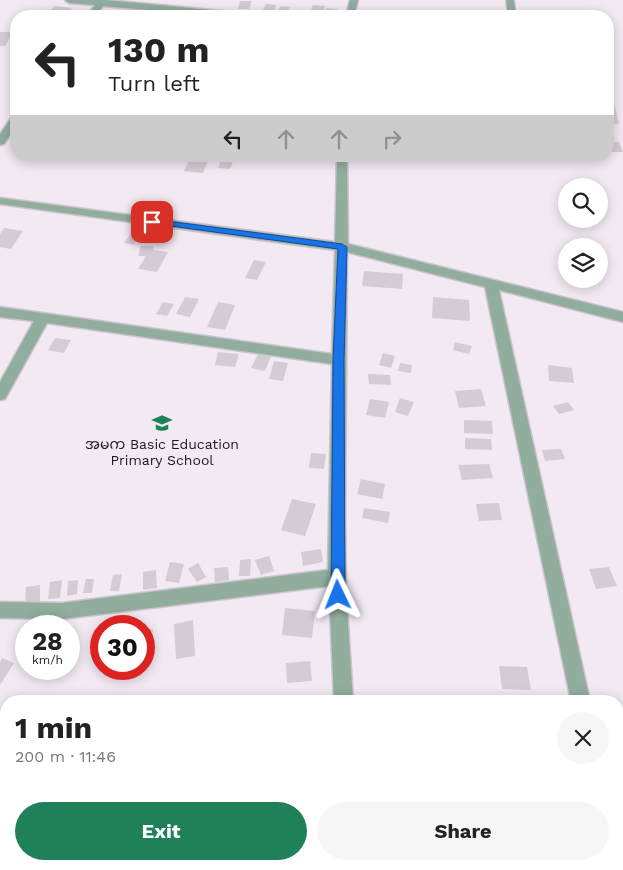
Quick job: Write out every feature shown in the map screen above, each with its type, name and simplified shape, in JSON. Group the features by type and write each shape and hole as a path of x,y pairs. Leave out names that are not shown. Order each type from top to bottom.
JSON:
{"street":[{"path":"69,0 102,1 186,10"},
{"path":"0,142 10,128"},
{"path":"342,162 342,247 338,360 337,577 344,695"},
{"path":"0,201 342,247 623,317"},
{"path":"491,284 580,695"},
{"path":"0,312 338,360"},
{"path":"0,395 43,318"},
{"path":"0,610 62,611 337,577"}],"building":[{"path":"240,1 252,1 249,9 238,9"},
{"path":"266,4 276,5 274,10 263,10"},
{"path":"313,5 325,6 324,10 311,10"},
{"path":"54,6 72,8 71,10 51,10"},
{"path":"281,6 290,7 288,10 278,10"},
{"path":"326,8 338,9 337,10 325,10"},
{"path":"0,32 10,32 10,37 5,46 0,46"},
{"path":"614,103 619,124 614,124"},
{"path":"614,142 619,142 623,152 614,152"},
{"path":"188,162 208,162 203,173 184,171"},
{"path":"220,162 233,162 230,169 218,168"},
{"path":"4,228 23,231 11,249 0,247 0,234"},
{"path":"133,231 142,233 133,245 124,243"},
{"path":"141,246 154,246 153,250 168,252 157,272 138,269 146,256 138,256"},
{"path":"254,260 266,262 257,280 245,278"},
{"path":"364,271 403,274 402,289 362,286"},
{"path":"185,297 199,299 190,317 176,314"},
{"path":"433,297 469,300 470,321 432,318"},
{"path":"163,302 174,304 167,316 156,314"},
{"path":"218,302 235,305 225,330 207,327"},
{"path":"55,338 71,340 64,353 48,350"},
{"path":"455,342 472,346 469,354 453,350"},
{"path":"218,352 239,354 235,367 215,365"},
{"path":"383,353 395,356 391,368 379,365"},
{"path":"258,354 271,356 265,371 251,368"},
{"path":"274,361 288,363 283,381 269,379"},
{"path":"400,363 412,365 411,373 398,371"},
{"path":"548,365 572,368 574,383 549,381"},
{"path":"368,374 390,375 391,385 369,384"},
{"path":"481,389 486,406 459,408 455,391"},
{"path":"400,398 414,402 408,416 395,412"},
{"path":"370,399 389,402 385,418 366,415"},
{"path":"568,402 574,410 559,414 553,406"},
{"path":"464,420 492,421 493,434 464,433"},
{"path":"465,438 491,439 492,450 465,449"},
{"path":"561,449 565,459 545,461 542,450"},
{"path":"311,453 326,454 324,469 309,468"},
{"path":"489,464 493,478 462,480 458,465"},
{"path":"361,479 385,484 382,499 357,494"},
{"path":"292,499 316,504 305,536 281,530"},
{"path":"499,503 502,520 479,521 476,504"},
{"path":"364,508 390,512 388,523 362,518"},
{"path":"321,549 323,562 303,566 301,552"},
{"path":"269,556 274,571 261,575 255,560"},
{"path":"251,559 250,576 239,576 240,560"},
{"path":"170,562 184,564 179,583 165,581"},
{"path":"198,563 206,577 197,582 188,569"},
{"path":"228,567 229,580 215,582 214,568"},
{"path":"609,567 617,586 596,589 589,569"},
{"path":"156,570 157,588 143,590 143,572"},
{"path":"122,574 119,591 110,591 113,575"},
{"path":"86,579 94,579 92,593 83,593"},
{"path":"62,580 60,598 48,599 50,582"},
{"path":"78,580 77,594 67,596 68,581"},
{"path":"40,585 40,602 25,604 26,587"},
{"path":"285,608 315,611 312,638 282,635"},
{"path":"193,620 195,656 176,659 174,624"},
{"path":"2,658 14,663 0,685 0,662"},
{"path":"310,661 312,681 287,683 286,663"},
{"path":"499,666 527,667 531,690 502,689"}],"place":[{"name":"အမက Basic Education Primary School","path":"162,423"}],"route":[{"path":"152,222 342,247 338,360 338,595"}]}
